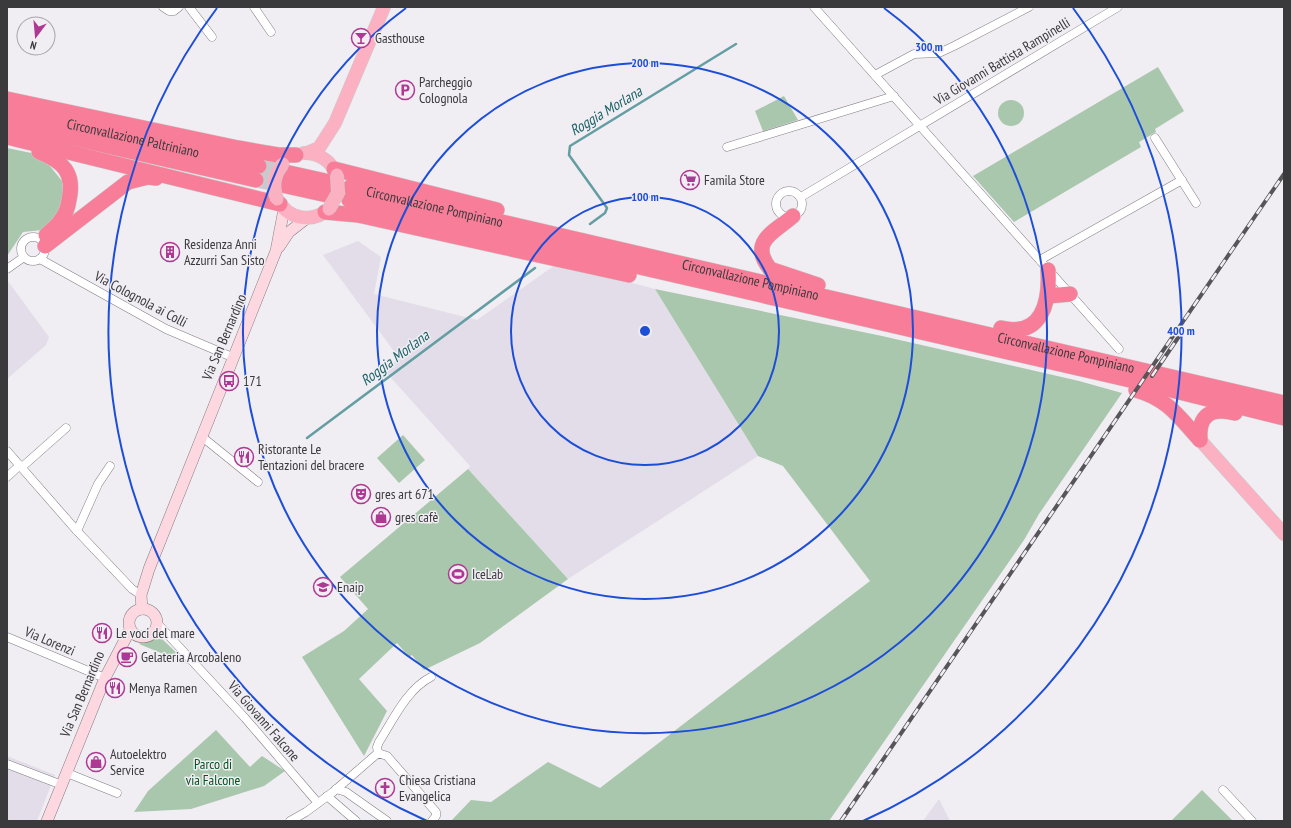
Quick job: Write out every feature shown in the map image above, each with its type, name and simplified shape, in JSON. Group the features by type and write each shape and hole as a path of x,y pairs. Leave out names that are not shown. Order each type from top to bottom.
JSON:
{"highway":[{"path":"7,90 117,113 127,124"},
{"path":"7,99 270,154 302,154"},
{"path":"52,109 77,104"},
{"name":"Circonvallazione Paltriniano","path":"7,110 258,173 7,123"},
{"path":"7,137 202,185"},
{"path":"7,143 53,157 67,172 71,183 71,191 62,220 42,248"},
{"path":"42,248 128,182 148,177 202,185 282,189 308,184 330,187 685,256 729,274"},
{"path":"330,187 358,214 622,274 648,278 691,280"},
{"name":"Circonvallazione Pompiniano","path":"350,193 729,274 877,308 1147,377 1010,353 691,280 350,193"},
{"path":"793,216 771,232 766,238 762,251 766,264 770,269 817,284 877,308 930,311 1008,330 1018,331 1032,325 1038,319 1048,296 1044,265"},
{"path":"1048,296 1070,294"},
{"path":"1010,353 1036,367 1150,394 1166,403 1200,440"},
{"path":"1147,377 1284,403"},
{"path":"1147,377 1284,418"},
{"path":"1200,440 1200,424 1206,416 1216,411 1232,412 1268,422 1284,418"}],"main road":[{"path":"330,187 330,144 335,123 384,7"},
{"path":"307,218 292,215 282,189 302,154 318,148 335,123"},
{"path":"302,154 317,155 330,187"},
{"name":"Via San Bernardino","path":"47,821 105,678 130,630 128,623 130,616 135,611 142,609 141,595 149,569 276,251 290,232 307,218 330,187"},
{"name":"Via San Bernardino","path":"276,251 282,189"},
{"path":"1200,440 1284,534"},
{"path":"130,630 137,636 146,637 154,632 157,623 153,613 142,609"}],"street":[{"path":"163,7 169,11 174,11 179,7"},
{"path":"189,7 212,37"},
{"path":"254,7 271,32"},
{"path":"814,7 1118,349"},
{"path":"875,75 914,54 939,53 1029,7"},
{"name":"Via Giovanni Battista Rampinelli","path":"801,197 1118,7"},
{"path":"727,147 894,96"},
{"path":"1155,138 1196,204"},
{"path":"1044,265 1182,180"},
{"path":"789,190 798,193 801,197 801,209 793,216 784,216 780,214 776,206 777,198 782,192 789,190"},
{"path":"34,236 42,248 34,261 24,257 21,250 23,242 34,236"},
{"name":"Via Colognola ai Colli","path":"42,248 160,326 232,358"},
{"path":"7,269 24,257"},
{"path":"7,477 66,428"},
{"path":"201,436 258,482"},
{"path":"7,452 77,531 132,589 141,595"},
{"path":"77,531 98,484 110,466"},
{"name":"Via Giovanni Falcone","path":"157,623 245,718 318,803"},
{"name":"Via Lorenzi","path":"7,637 105,678"},
{"path":"378,753 377,747 379,742 412,692 420,684 431,677"},
{"path":"290,821 306,812 328,796 378,753"},
{"path":"378,753 387,756 436,812 436,816 432,821"},
{"path":"7,764 62,785"},
{"path":"67,773 117,793"},
{"path":"336,789 346,792 387,821"},
{"path":"1223,790 1252,821"},
{"path":"328,796 356,821"}],"shaded area":[{"path":"358,241 381,257 374,294 477,320 558,263 655,289 758,456 568,579 468,469 470,466 384,370 399,358 323,255"},
{"path":"7,280 49,337 46,345 7,379"},
{"path":"7,756 55,775 37,821 7,821"},
{"path":"939,799 950,821 923,821"}],"green space":[{"path":"1158,67 1184,111 1155,129 1156,132 1139,142 1141,147 1014,222 973,176"},
{"path":"784,96 798,120 763,131 755,111"},
{"path":"1011,100 1020,104 1024,113 1020,122 1011,126 1002,122 998,113 1002,104"},
{"path":"7,148 41,155 62,181 64,197 61,209 54,219 42,230 23,232 7,256"},
{"path":"655,289 882,336 1079,381 1122,393 1039,514 1024,540 829,821 451,821 471,800 491,802 548,762 600,788 870,581 783,466 758,456"},
{"path":"403,435 425,460 399,483 377,458"},
{"path":"468,469 568,579 480,643 424,670 412,655 409,657 397,643 359,679 387,711 364,756 302,657 344,631 368,609 340,577"},
{"path":"158,635 188,664 139,644"},
{"name":"Parco di via Falcone","path":"216,730 250,767 262,756 285,771 264,786 191,809 134,812 148,791"},
{"path":"1202,790 1233,821 1171,821"}],"waterway":[{"name":"Roggia Morlana","path":"590,224 605,213 607,208 569,155 570,146 736,44"},
{"name":"Roggia Morlana","path":"307,438 535,268"}],"tunnel":[{"path":"259,166 285,172"},
{"path":"256,180 282,185"}],"railway":[{"path":"841,821 1284,174"},
{"path":"1152,376 1182,332"}],"place":[{"name":"Gasthouse","path":"361,38"},
{"name":"Parcheggio Colognola","path":"405,90"},
{"name":"Famila Store","path":"690,180"},
{"name":"Residenza Anni Azzurri San Sisto","path":"170,252"},
{"name":"171","path":"229,381"},
{"name":"Ristorante Le Tentazioni del bracere","path":"244,457"},
{"name":"gres art 671","path":"361,494"},
{"name":"gres cafè","path":"381,517"},
{"name":"IceLab","path":"458,574"},
{"name":"Enaip","path":"323,587"},
{"name":"Le voci del mare","path":"102,633"},
{"name":"Gelateria Arcobaleno","path":"127,657"},
{"name":"Menya Ramen","path":"115,688"},
{"name":"Autoelektro Service","path":"96,762"},
{"name":"Chiesa Cristiana Evangelica","path":"385,788"}]}
